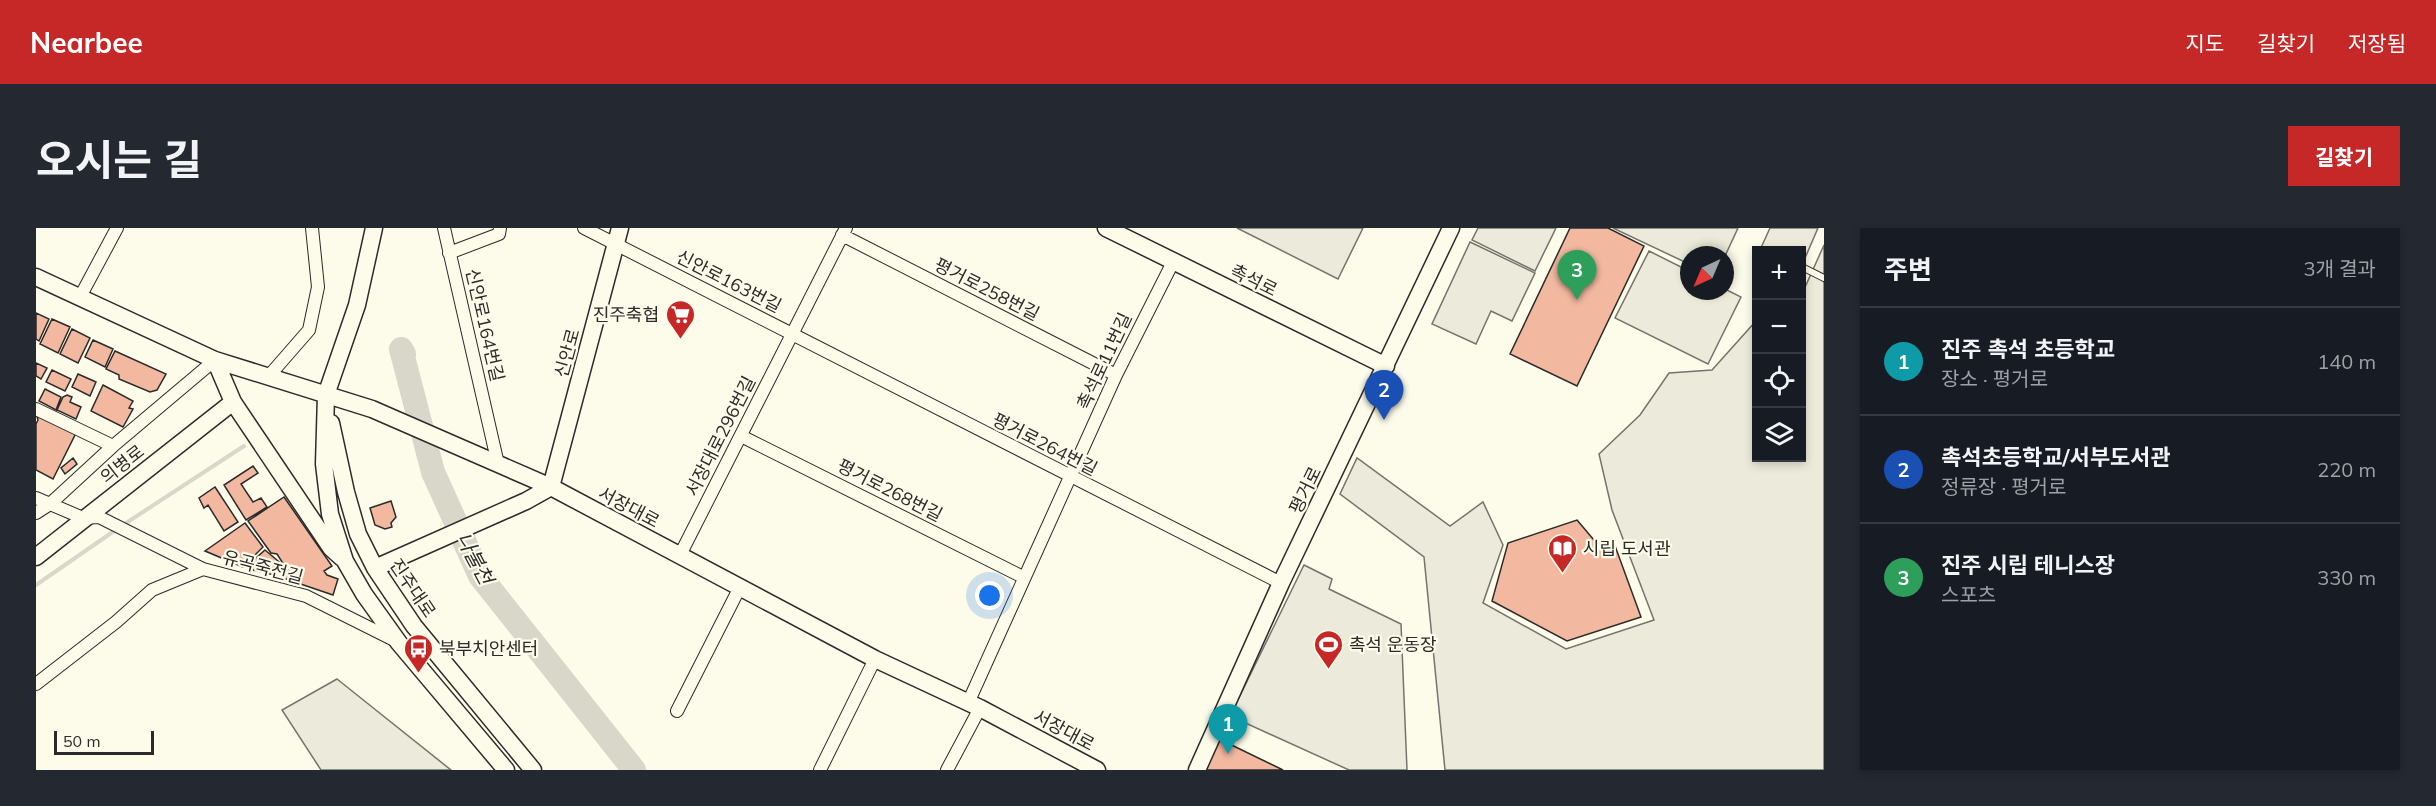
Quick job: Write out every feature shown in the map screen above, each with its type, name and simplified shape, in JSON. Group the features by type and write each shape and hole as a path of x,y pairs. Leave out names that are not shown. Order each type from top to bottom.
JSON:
{"street":[{"path":"80,297 117,228"},
{"path":"268,378 309,330 318,287 312,228"},
{"path":"345,561 330,514 324,464 326,395 357,304 374,228"},
{"path":"444,228 449,254"},
{"name":"신안로164번길","path":"498,464 449,254 499,234 500,228"},
{"path":"584,228 618,236"},
{"name":"촉석로","path":"1106,228 1386,366"},
{"name":"평거로","path":"1197,770 1281,583 1451,228"},
{"name":"서장대로296번길","path":"680,555 844,232"},
{"name":"평거로258번길","path":"844,232 1116,375"},
{"name":"신안로163번길","path":"618,236 793,334"},
{"name":"신안로","path":"550,488 618,236"},
{"name":"촉석로11번길","path":"974,705 1023,577 1116,375 1173,262"},
{"path":"36,278 215,360 326,395"},
{"name":"평거로264번길","path":"793,334 1281,583"},
{"path":"215,360 233,402 331,548 345,561 399,643 506,770"},
{"path":"36,513 50,504 113,446 215,360"},
{"name":"서장대로","path":"326,395 372,409 550,488 875,659 974,705 1097,770"},
{"name":"진주대로","path":"326,395 358,534 375,568 414,626 533,770"},
{"name":"의병로","path":"36,557 91,518 233,402"},
{"path":"36,409 113,446"},
{"name":"평거로268번길","path":"741,436 1023,577"},
{"path":"375,568 526,501 550,488"},
{"path":"36,498 136,536 203,569"},
{"name":"유곡죽전길","path":"36,684 116,622 152,590 203,569 306,596 399,643"},
{"path":"677,711 740,587"},
{"path":"820,770 875,659"},
{"path":"947,770 974,705"}],"lane":[{"path":"1806,269 1824,279"}],"shaded area":[{"path":"1237,228 1363,228 1338,279"},
{"path":"1478,228 1556,228 1535,271 1472,240"},
{"path":"1613,228 1738,228 1730,246 1680,246 1680,260"},
{"path":"1770,228 1818,228 1806,256 1806,246 1762,246"},
{"path":"1470,242 1535,273 1512,321 1491,311 1476,344 1432,324"},
{"path":"1824,245 1824,770 1445,770 1424,557 1340,494 1357,458 1450,526 1483,502 1503,545 1483,603 1566,649 1654,620 1612,510 1599,454 1640,415 1669,373 1712,370 1752,325 1752,462 1806,462 1806,285"},
{"path":"1649,251 1680,266 1680,300 1734,300 1734,294 1741,297 1708,364 1615,318"},
{"name":"촉석 운동장","path":"1304,565 1332,579 1329,589 1401,624 1407,770 1349,770 1230,716"},
{"path":"337,679 451,770 321,770 282,710"}],"building":[{"path":"1570,228 1608,228 1644,246 1577,386 1510,354"},
{"path":"36,313 49,319 39,341 36,339"},
{"path":"52,319 70,327 58,353 40,344"},
{"path":"72,329 90,338 78,363 60,354"},
{"path":"93,340 113,349 105,367 85,357"},
{"path":"115,351 166,374 157,390 150,392 119,379 119,375 106,369"},
{"path":"36,363 47,368 41,379 36,376"},
{"path":"52,370 71,379 65,391 46,382"},
{"path":"78,374 96,382 90,396 72,387"},
{"path":"103,385 133,401 129,408 133,409 123,427 91,411"},
{"path":"45,389 61,397 56,410 39,401"},
{"path":"67,395 72,397 70,402 81,407 76,419 57,410 63,397"},
{"path":"36,413 76,433 53,479 36,470 36,424 38,420"},
{"path":"73,458 77,464 65,474 61,468"},
{"path":"253,466 258,473 241,484 253,502 261,498 267,507 246,520 224,485"},
{"path":"215,487 238,522 224,531 208,505 204,508 199,498"},
{"path":"284,497 332,566 324,571 327,575 338,579 333,595 283,578 286,568 277,554 271,553 248,521"},
{"path":"391,501 396,517 391,523 392,527 385,529 375,525 370,508"},
{"name":"시립 도서관","path":"1577,520 1599,546 1614,543 1641,617 1567,641 1492,601 1508,543"},
{"path":"245,523 263,547 243,567 205,551"},
{"path":"265,550 284,566 274,575 253,570 248,565"},
{"path":"1215,737 1283,770 1200,770"}],"waterway":[{"name":"나불천","path":"404,354 401,349 433,472 480,576 634,770"},
{"path":"123,525 244,446"},
{"path":"36,585 117,529"}],"place":[{"name":"진주 시립 테니스장","path":"1577,300"},
{"name":"진주축협","path":"680,340"},
{"name":"촉석초등학교/서부도서관","path":"1384,420"},
{"name":"시립 도서관","path":"1562,574"},
{"name":"촉석 운동장","path":"1328,670"},
{"name":"북부치안센터","path":"418,674"},
{"name":"진주 촉석 초등학교","path":"1228,754"}]}
